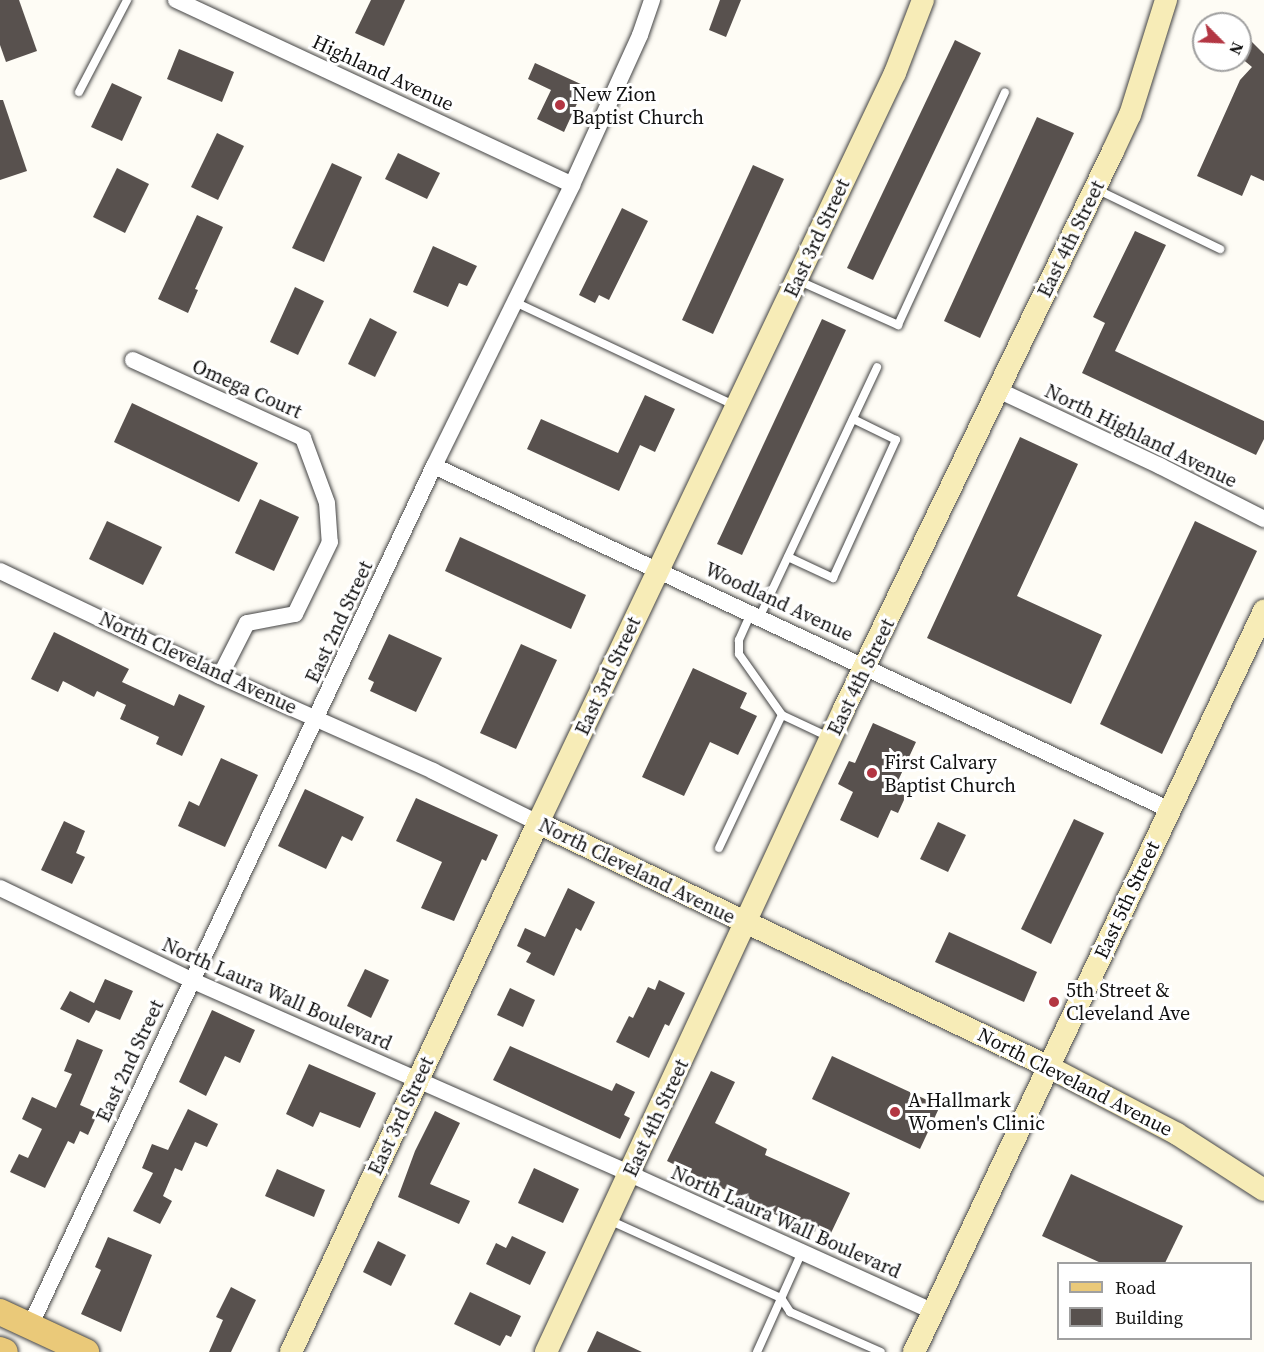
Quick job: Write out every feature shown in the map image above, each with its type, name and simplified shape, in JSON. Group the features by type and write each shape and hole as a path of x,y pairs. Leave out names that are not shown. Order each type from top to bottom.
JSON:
{"main road":[{"name":"East 3rd Street","path":"291,1352 538,823 895,73 923,0"},
{"name":"East 4th Street","path":"546,1352 831,737 1000,391 1130,115 1166,0"},
{"name":"East 5th Street","path":"914,1352 1264,611"},
{"name":"North Cleveland Avenue","path":"538,823 1049,1067 1177,1134 1264,1190"},
{"path":"0,1312 86,1352"},
{"path":"0,1350 5,1352"}],"street":[{"name":"Highland Avenue","path":"176,0 572,185"},
{"name":"East 2nd Street","path":"30,1326 434,466 572,185 640,35 652,0"},
{"name":"Omega Court","path":"133,360 303,438 327,503 330,542 295,614 247,624 220,676"},
{"name":"North Highland Avenue","path":"1000,391 1160,466 1264,519"},
{"name":"Woodland Avenue","path":"434,466 1170,810"},
{"name":"North Cleveland Avenue","path":"0,571 220,676 317,717 538,823"},
{"name":"North Laura Wall Boulevard","path":"0,888 191,980 630,1174 932,1311"}],"lane":[{"path":"79,92 127,0"},
{"path":"797,280 898,325 1005,92"},
{"path":"1095,189 1220,249"},
{"path":"515,302 737,406"},
{"path":"831,737 782,715 739,654 739,640 756,615 788,557 877,368"},
{"path":"788,557 833,578 896,440 853,419"},
{"path":"719,848 782,715"},
{"path":"608,1220 781,1298 790,1312 881,1352"},
{"path":"757,1352 802,1252"}],"building":[{"path":"0,0 19,0 37,51 6,62 0,45"},
{"path":"371,0 405,0 384,46 355,33"},
{"path":"720,0 741,0 726,37 709,30"},
{"path":"955,40 981,53 873,280 847,268"},
{"path":"1252,42 1264,54 1264,181 1251,175 1242,196 1197,176 1240,80 1247,72 1252,72"},
{"path":"179,49 234,72 222,102 167,79"},
{"name":"New Zion Baptist Church","path":"535,63 585,86 564,132 537,119 551,90 528,79"},
{"path":"112,83 142,97 122,141 91,127"},
{"path":"0,100 3,100 27,171 0,180"},
{"path":"1037,117 1074,133 980,338 944,321"},
{"path":"217,133 244,146 218,200 191,187"},
{"path":"398,153 440,173 427,199 385,179"},
{"path":"332,163 362,177 324,262 292,248"},
{"path":"753,165 784,179 713,334 682,320"},
{"path":"117,168 149,184 125,233 93,217"},
{"path":"622,208 648,221 609,300 599,295 595,303 579,295"},
{"path":"197,215 223,227 195,289 198,290 188,313 158,299"},
{"path":"1135,231 1166,245 1115,351 1264,421 1264,439 1256,455 1082,373 1105,323 1093,317"},
{"path":"433,246 477,266 467,286 459,283 448,307 413,292"},
{"path":"295,287 324,301 298,355 270,342"},
{"path":"370,318 397,332 375,377 348,364"},
{"path":"822,319 846,330 742,555 717,544"},
{"path":"645,395 675,409 655,452 640,445 619,491 527,449 541,419 618,453"},
{"path":"132,403 258,463 239,502 114,442"},
{"path":"1020,437 1078,464 1017,596 1102,635 1071,704 927,638"},
{"path":"260,499 299,517 274,571 235,553"},
{"path":"107,521 162,547 143,585 89,559"},
{"path":"1195,521 1257,551 1162,754 1100,724"},
{"path":"460,537 586,595 571,629 445,571"},
{"path":"54,632 129,669 122,682 174,706 179,694 205,706 182,756 156,744 159,737 120,719 126,705 97,691 94,697 63,681 58,692 31,679"},
{"path":"389,634 442,658 416,712 370,691 374,682 368,679"},
{"path":"521,644 557,660 516,749 480,733"},
{"path":"693,668 747,693 740,708 757,716 738,755 710,742 684,796 642,777"},
{"name":"First Calvary Baptist Church","path":"873,723 916,742 897,783 909,789 898,813 891,810 878,838 840,820 853,792 838,784 849,761 855,763"},
{"path":"221,758 258,775 225,847 178,826 189,801 199,806"},
{"path":"305,789 364,817 352,841 342,836 326,869 278,846"},
{"path":"416,798 498,835 486,861 482,859 454,921 421,908 442,862 396,841"},
{"path":"1074,819 1104,833 1051,944 1021,929"},
{"path":"64,821 85,831 76,853 85,857 72,884 41,870"},
{"path":"938,822 966,835 948,872 920,859"},
{"path":"568,888 595,902 581,931 576,928 554,976 526,962 531,953 517,946 525,928 545,937"},
{"path":"949,932 1037,972 1024,1002 935,962"},
{"path":"365,969 389,980 371,1018 347,1006"},
{"path":"105,979 133,991 120,1020 96,1010 89,1023 60,1009 70,991 94,1003"},
{"path":"659,980 685,993 669,1026 665,1024 649,1058 616,1042 629,1016 633,1018 648,987 655,990"},
{"path":"510,988 535,1000 523,1027 497,1015"},
{"path":"212,1010 255,1030 240,1063 225,1056 206,1096 179,1082"},
{"path":"77,1039 103,1050 80,1105 98,1113 88,1135 80,1131 74,1144 68,1141 45,1188 10,1172 19,1154 28,1158 42,1129 22,1119 32,1097 56,1108 72,1074 64,1071"},
{"path":"510,1046 612,1091 616,1083 635,1092 624,1115 630,1118 620,1139 493,1080"},
{"path":"832,1056 940,1106 920,1149 812,1099"},
{"path":"309,1064 376,1093 360,1128 320,1112 313,1127 286,1114"},
{"path":"711,1071 735,1082 715,1123 767,1149 765,1155 850,1193 831,1233 817,1226 815,1232 774,1214 667,1161"},
{"path":"188,1109 218,1124 207,1147 195,1142 182,1171 175,1168 163,1196 172,1201 160,1224 133,1211 153,1173 142,1168 152,1144 168,1150"},
{"path":"435,1111 460,1123 430,1184 470,1201 459,1224 398,1197 415,1151"},
{"path":"534,1168 579,1189 563,1223 518,1203"},
{"path":"277,1169 325,1190 314,1217 265,1196"},
{"path":"1071,1174 1183,1226 1165,1262 1099,1262 1042,1236"},
{"path":"512,1236 546,1252 530,1285 486,1264 496,1243 506,1248"},
{"path":"108,1237 152,1255 121,1332 81,1314 101,1270 95,1267"},
{"path":"378,1241 406,1255 391,1286 363,1272"},
{"path":"231,1287 256,1300 231,1352 209,1352 223,1320 216,1317"},
{"path":"470,1292 521,1316 511,1337 506,1335 500,1346 454,1324"},
{"path":"597,1331 642,1352 587,1352"}],"place":[{"name":"New Zion Baptist Church","path":"560,105"},
{"name":"First Calvary Baptist Church","path":"872,773"},
{"name":"5th Street & Cleveland Ave","path":"1054,1002"},
{"name":"A Hallmark Women's Clinic","path":"895,1112"}]}
